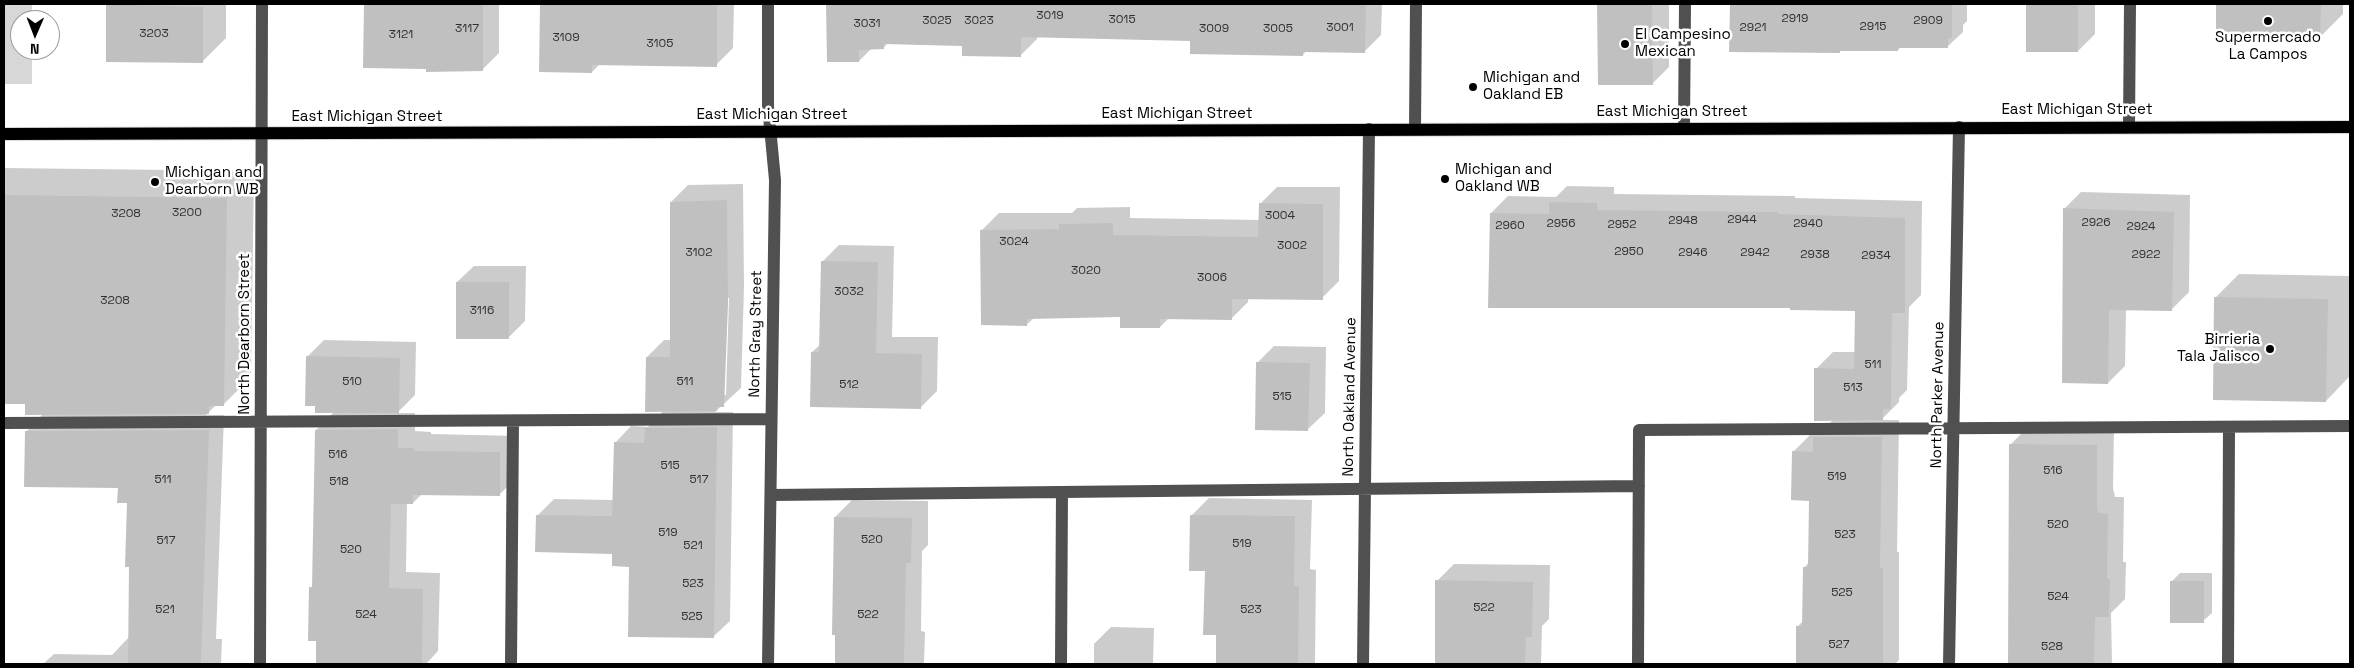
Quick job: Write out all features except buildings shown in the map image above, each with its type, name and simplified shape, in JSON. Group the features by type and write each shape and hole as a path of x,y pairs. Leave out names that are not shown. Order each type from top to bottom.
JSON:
{"main road":[{"name":"East Michigan Street","path":"4,134 2129,126 2350,127"}],"street":[{"name":"North Dearborn Street","path":"260,664 262,4"},
{"name":"North Gray Street","path":"768,4 767,88 775,180 768,664"},
{"path":"1414,129 1416,4"},
{"path":"1684,128 1685,4"},
{"path":"2129,126 2130,4"},
{"name":"North Parker Avenue","path":"1949,664 1958,127"},
{"name":"North Oakland Avenue","path":"1363,664 1369,129"},
{"path":"4,423 772,419"},
{"path":"511,664 513,421"},
{"path":"1638,664 1639,430 2350,426"},
{"path":"2228,664 2229,427"},
{"path":"771,495 1639,486"},
{"path":"1061,664 1062,492"}],"shaded area":[{"path":"4,4 32,4 32,10 10,10 10,60 32,60 32,84 4,84"}],"place":[{"name":"Supermercado La Campos","path":"2268,21"},
{"name":"El Campesino Mexican","path":"1625,44"},
{"name":"Michigan and Oakland EB","path":"1473,87"},
{"name":"Michigan and Oakland WB","path":"1445,179"},
{"name":"Michigan and Dearborn WB","path":"155,182"},
{"name":"Birrieria Tala Jalisco","path":"2270,349"}]}
